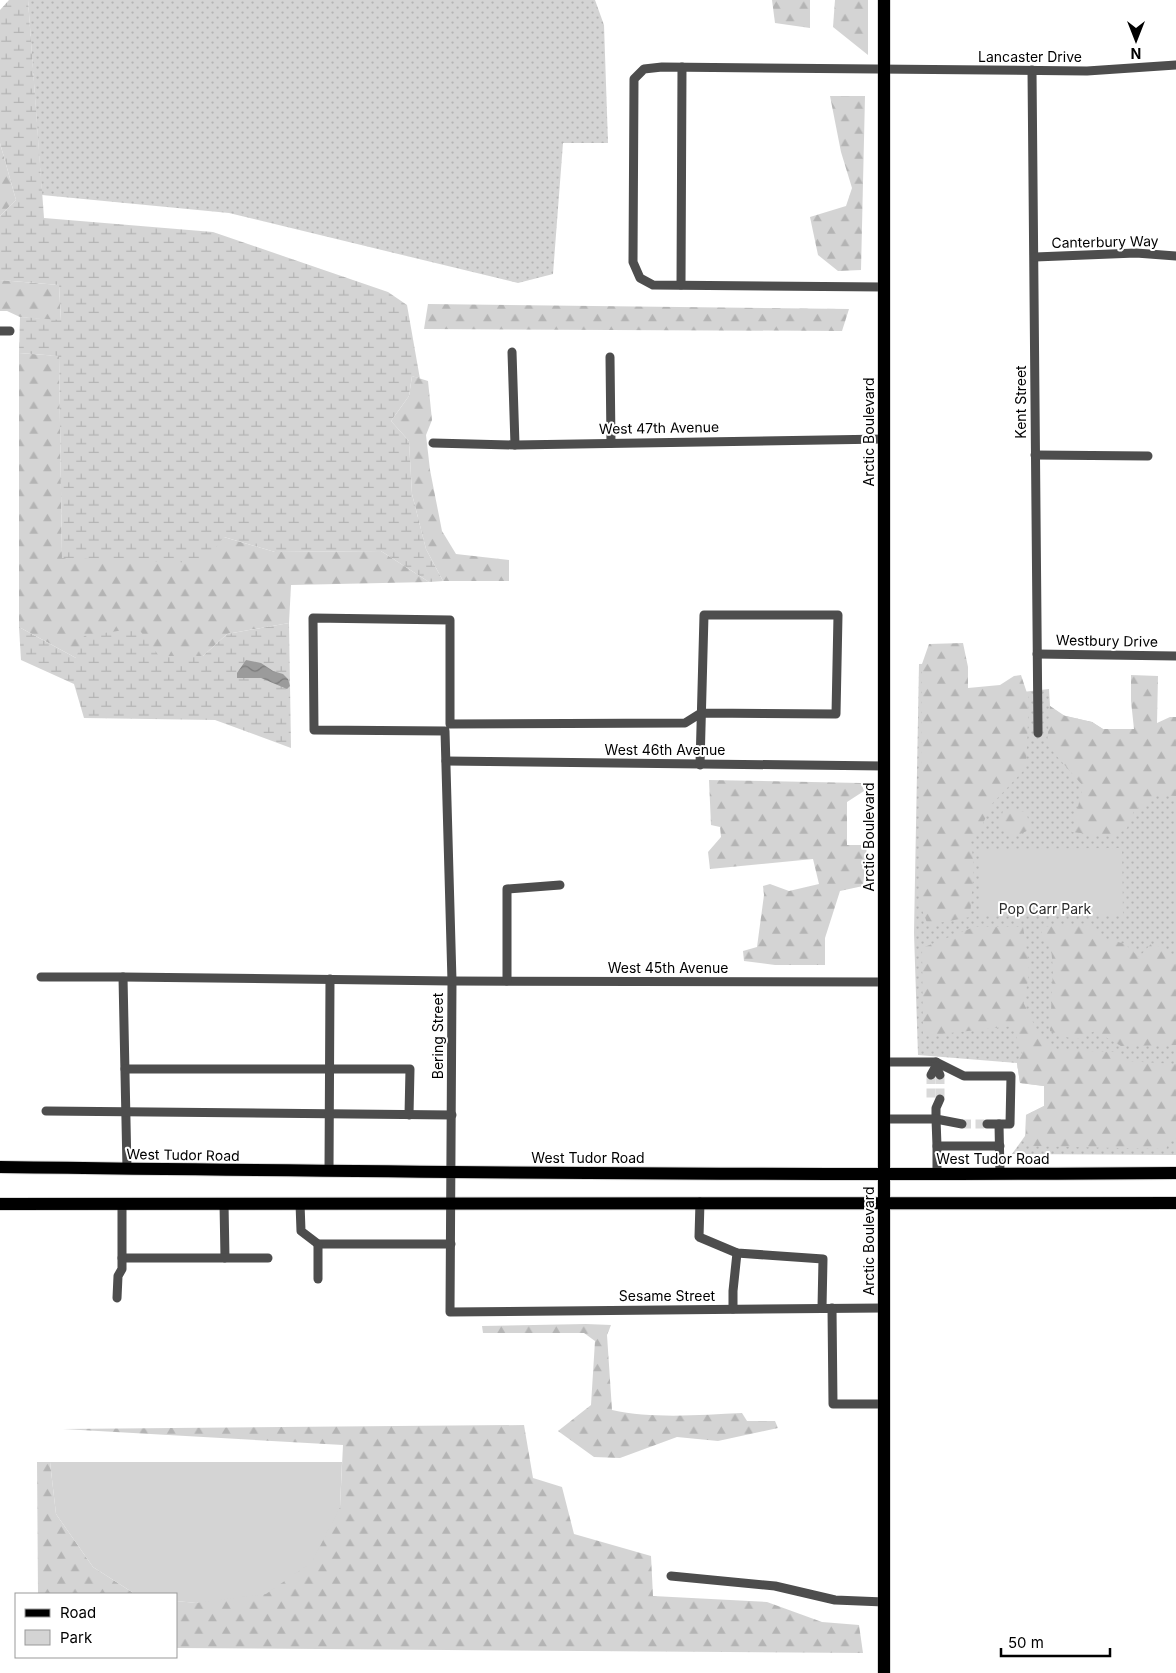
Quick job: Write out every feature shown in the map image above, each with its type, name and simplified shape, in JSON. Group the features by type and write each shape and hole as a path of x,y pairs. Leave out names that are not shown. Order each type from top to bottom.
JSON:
{"main road":[{"name":"Arctic Boulevard","path":"884,0 884,1673"},
{"name":"West Tudor Road","path":"0,1168 884,1174 1176,1173"},
{"path":"0,1204 451,1202 1176,1203"}],"street":[{"name":"Lancaster Drive","path":"884,287 653,285 640,278 634,262 634,79 644,69 662,67 1087,71 1176,66"},
{"path":"682,67 682,286"},
{"name":"Kent Street","path":"1032,70 1038,733"},
{"name":"Canterbury Way","path":"1035,257 1136,253 1176,256"},
{"path":"0,330 10,331"},
{"path":"512,352 515,444"},
{"path":"610,356 611,443"},
{"name":"West 47th Avenue","path":"433,443 515,444 885,439"},
{"path":"1035,456 1148,456"},
{"path":"447,728 450,620 313,618 314,730 447,728 685,723 701,713 836,714 838,615 704,615 701,713 700,764"},
{"name":"Westbury Drive","path":"1037,654 1176,656"},
{"name":"Bering Street","path":"447,728 446,761 452,981 450,1312"},
{"name":"West 46th Avenue","path":"446,761 884,766"},
{"path":"508,981 507,889 560,885"},
{"name":"West 45th Avenue","path":"41,977 452,981 884,982"},
{"path":"123,977 127,1169"},
{"path":"328,1171 330,979"},
{"path":"884,1062 936,1064 964,1076 1011,1076 1010,1124 987,1124"},
{"path":"935,1075 936,1064"},
{"path":"125,1069 410,1069 409,1115"},
{"path":"936,1099 937,1174"},
{"path":"46,1110 452,1115"},
{"path":"884,1119 936,1118 962,1124"},
{"path":"1000,1124 1000,1174"},
{"path":"936,1146 1000,1146"},
{"path":"700,1202 699,1237 737,1253 823,1259 822,1308"},
{"path":"117,1298 118,1276 122,1269 122,1203"},
{"path":"224,1203 225,1258"},
{"path":"300,1203 301,1231 318,1244 451,1244"},
{"path":"318,1244 318,1279"},
{"path":"733,1309 737,1253"},
{"path":"122,1258 268,1258"},
{"path":"832,1308 833,1404 884,1404"},
{"name":"Sesame Street","path":"450,1312 883,1308"},
{"path":"671,1576 774,1586 834,1600 884,1602"}],"green space":[{"path":"9,0 28,0 44,218 213,232 388,292 407,305 420,379 412,376 409,396 391,421 409,441 412,494 426,549 443,581 429,582 381,551 275,552 224,537 203,563 62,558 59,356 19,353 20,317 61,320 59,285 0,280 0,216 16,200 0,143 0,10"},
{"path":"28,0 595,0 604,25 608,143 563,143 553,274 518,283 229,213 42,195"},
{"path":"772,0 810,0 810,28 775,23"},
{"path":"835,0 868,0 868,55 833,27"},
{"path":"830,96 865,96 861,270 838,271 818,255 810,217 846,206 852,188 841,152"},
{"path":"0,143 16,200 0,216"},
{"path":"0,280 59,285 61,321 20,317 7,311 0,311"},
{"path":"428,304 849,309 842,331 424,329"},
{"path":"19,353 59,356 62,557 224,537 275,552 381,551 429,582 291,585 289,623 227,634 203,656 76,658 19,627"},
{"path":"412,376 428,381 432,420 426,435 430,470 442,531 456,554 509,560 509,581 443,581 426,549 412,494 409,441 391,421 409,396"},
{"path":"289,623 291,748 215,720 84,718 74,684 21,660 19,627 76,658 84,636 138,628 159,656 203,656 227,634"},
{"path":"963,643 968,667 968,688 1000,685 1014,676 1021,675 1029,699 1026,768 991,805 982,826 971,842 974,866 970,917 928,925 920,905 922,664 929,644"},
{"name":"Pop Carr Park","path":"959,663 964,691 1014,693 1049,689 1050,706 1062,715 1092,722 1103,729 1134,729 1134,703 1153,723 1176,723 1176,1155 1012,1154 1025,1136 1026,1115 1044,1106 1044,1086 1020,1083 1017,1063 918,1055 914,933 919,664"},
{"path":"1131,675 1158,676 1157,723 1170,717 1176,717 1176,796 1156,795 1134,811 1127,828 1114,837 1072,832 1083,786 1047,745 1050,706 1065,716 1092,722 1103,729 1134,729"},
{"path":"709,780 861,783 864,791 847,802 847,845 867,845 863,886 840,891 825,938 825,965 775,965 744,961 743,951 757,947 764,895 763,886 770,884 789,891 819,884 813,859 710,869 708,852 721,837 720,827 711,825"},
{"path":"1015,810 1026,812 1031,829 1016,836 1007,833 999,824 1003,811"},
{"path":"1122,848 1123,915 981,915 981,849"},
{"path":"1091,923 1104,938 1125,944 1139,957 1151,944 1164,948 1176,961 1176,1045 1121,1046 1095,1031 1075,1040 1050,1031 1053,970 1051,947 1041,935 1043,927"},
{"path":"974,927 1023,927 1029,965 1028,981 1023,1002 1040,1036 1058,1050 1114,1052 1125,1061 1176,1064 1176,1139 1171,1137 1166,1149 1026,1146 1026,1115 1044,1106 1044,1086 1020,1083 1017,1063 1022,1054 1013,1026 923,1036 922,948"},
{"path":"611,1325 607,1335 612,1410 643,1415 742,1413 747,1421 775,1421 778,1428 718,1441 677,1437 620,1458 594,1457 558,1431 591,1405 595,1341 584,1333 483,1333 482,1326"},
{"path":"524,1425 533,1478 562,1487 574,1534 651,1556 653,1596 767,1602 822,1622 859,1625 863,1653 178,1648 178,1601 197,1603 340,1507 343,1445 63,1429"},
{"path":"37,1462 50,1462 56,1514 93,1567 133,1593 38,1593"},
{"path":"50,1462 342,1462 340,1507 312,1562 266,1594 196,1603 178,1601 178,1593 133,1593 93,1567 56,1514"}],"water":[{"path":"246,660 261,663 273,671 283,674 288,679 290,686 287,689 261,678 237,678 237,673"}],"tunnel":[{"path":"931,1075 931,1099"},
{"path":"940,1075 940,1099"},
{"path":"962,1124 987,1124"}]}
